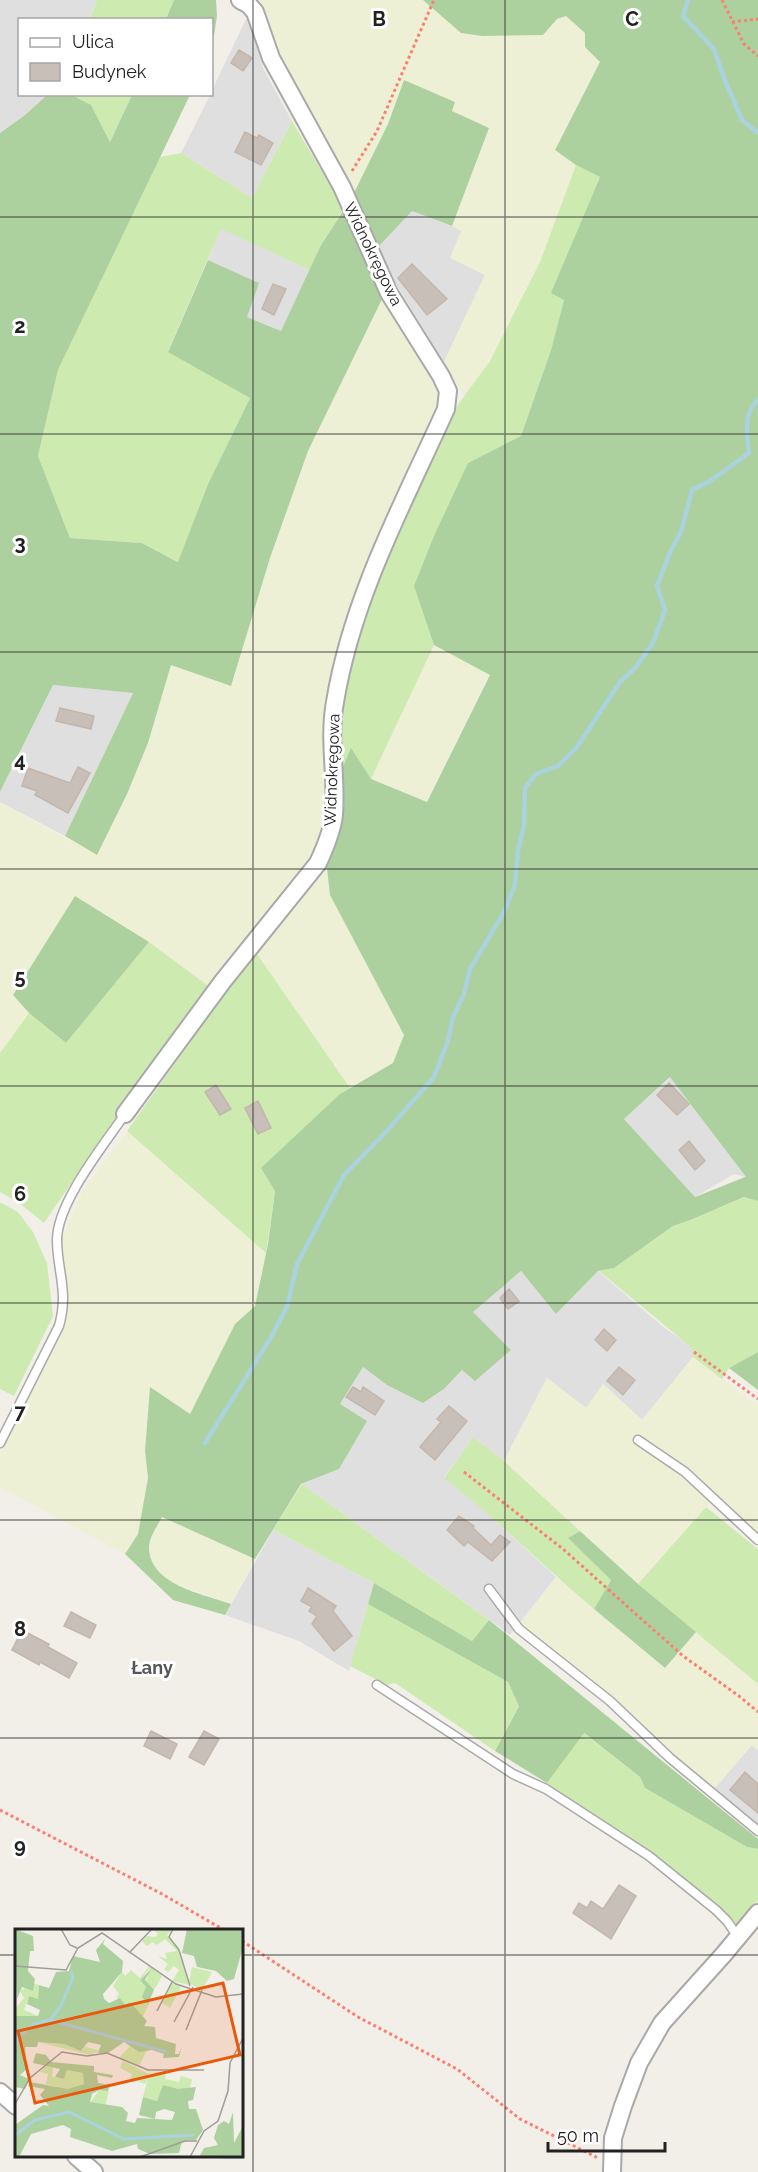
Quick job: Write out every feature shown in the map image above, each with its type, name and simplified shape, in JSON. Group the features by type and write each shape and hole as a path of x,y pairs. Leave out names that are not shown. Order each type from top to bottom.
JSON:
{"street":[{"name":"Widnokręgowa","path":"125,1113 223,981 318,863 327,845 334,816 332,737 335,702 349,636 360,601 446,409 448,391 389,293 342,187 271,58 255,12 240,0"},
{"path":"612,2167 613,2138 639,2063 662,2023 758,1913"},
{"path":"0,2092 15,2105"},
{"path":"77,2157 94,2172"}],"lane":[{"name":"Widnokręgowa","path":"0,1443 53,1340 61,1318 64,1292 57,1236 63,1212 78,1183 125,1113"},
{"path":"638,1440 685,1472 758,1540"},
{"path":"489,1590 519,1629 610,1701 670,1758 758,1831"},
{"path":"376,1685 513,1774 546,1789 649,1856 727,1920 738,1937"}],"path":[{"path":"342,187 377,131 434,0"},
{"path":"722,0 744,44 758,56"},
{"path":"732,22 758,19"},
{"path":"694,1353 758,1399"},
{"path":"464,1472 563,1549 683,1656 758,1712"},
{"path":"0,1810 162,1894 222,1929"},
{"path":"243,1942 358,2017 457,2069 520,2119 601,2159 612,2167"}],"shaded area":[{"path":"0,0 97,0 89,18 18,18 18,96 46,96 0,133"},
{"path":"248,15 263,68 292,121 252,198 181,153 210,96 213,96 213,88"},
{"path":"412,211 461,230 485,275 444,362 375,250"},
{"path":"221,228 310,270 281,331 246,317 258,283 208,260"},
{"path":"53,685 133,693 65,836 0,802 0,792"},
{"path":"671,1077 746,1177 734,1174 695,1197 624,1119"},
{"path":"521,1271 556,1314 598,1271 662,1326 698,1351 642,1420 604,1385 586,1408 547,1378 504,1461 473,1437 444,1477 474,1501 556,1577 510,1635 302,1484 339,1469 366,1421 340,1404 363,1367 387,1385 445,1388 462,1370 511,1350 472,1312"},
{"path":"273,1530 374,1583 349,1671 299,1641 225,1615"},
{"path":"752,1745 758,1750 758,1826 714,1789"}],"green space":[{"path":"97,0 174,0 166,18 90,18"},
{"path":"174,0 216,0 217,16 213,42 213,18 166,18"},
{"path":"253,0 423,0 557,19 566,16 586,33 585,47 600,62 555,150 576,165 540,262 490,361 464,396 444,362 485,275 450,258 461,231 452,226 489,128 451,111 455,102 404,80 388,124 351,199 291,93"},
{"path":"423,0 758,0 758,1201 744,1197 673,1226 614,1268 598,1271 556,1314 521,1271 473,1312 511,1350 475,1381 462,1370 445,1388 423,1403 387,1385 363,1367 340,1404 367,1421 339,1469 301,1484 255,1559 162,1517 149,1544 152,1561 158,1571 193,1592 231,1604 225,1615 173,1600 125,1554 138,1534 148,1478 145,1451 150,1387 190,1414 235,1324 255,1306 268,1244 275,1191 261,1168 340,1094 393,1063 404,1035 330,895 325,851 337,781 351,748 371,779 427,802 490,675 434,645 414,586 468,463 521,436 551,350 564,300 551,293 600,177 576,165 555,150 600,62 585,47 585,33 566,16 557,19 543,35 482,36 461,33","holes":["670,1077 746,1177 695,1197 624,1119"]},
{"path":"404,80 455,102 452,111 489,128 452,226 412,211 365,261 386,291 308,451 270,558 231,686 171,665 148,743 127,794 97,855 65,836 133,693 53,685 0,792 0,133 46,96 74,96 91,105 110,142 132,96 190,96 58,370 38,456 70,538 142,543 178,562 208,484 250,398 168,352 208,260 259,283 247,317 281,331 321,245 351,199 388,124"},
{"path":"74,96 132,96 110,142 91,105"},
{"path":"292,121 344,209 321,245 310,270 221,229 168,351 250,398 208,484 179,562 142,543 70,538 38,456 58,370 160,157 181,153 252,198"},
{"path":"576,165 600,177 552,293 564,300 551,350 521,436 468,463 415,586 434,645 371,779 337,781 338,715 361,612 440,429 490,361 540,262"},
{"path":"386,291 446,394 322,837 313,859 211,988 149,942 13,995 29,1013 0,1053 0,802 97,855 127,794 148,743 171,665 231,686 270,558 308,451"},
{"path":"434,645 490,674 426,802 371,779"},
{"path":"325,851 330,895 404,1035 393,1063 350,1088 255,951"},
{"path":"75,896 149,942 66,1043 29,1013 13,995"},
{"path":"149,942 211,988 132,1094 44,1223 19,1203 0,1192 0,1053 29,1013 66,1043"},
{"path":"255,951 350,1088 340,1094 275,1191 266,1253 127,1131"},
{"path":"127,1131 266,1253 255,1306 235,1324 190,1414 151,1388 145,1451 148,1478 138,1534 125,1554 0,1487 0,1452 62,1326 61,1242 82,1192"},
{"path":"745,1197 758,1201 758,1352 729,1368 722,1379 693,1357 692,1348 599,1271 614,1268 673,1226"},
{"path":"0,1202 18,1212 33,1232 47,1263 53,1316 14,1396 0,1389"},
{"path":"758,1352 758,1390 729,1368"},
{"path":"693,1357 758,1405 758,1538 713,1499 638,1584 504,1461 547,1378 586,1408 603,1384 642,1420"},
{"path":"473,1437 504,1461 580,1531 568,1538 611,1580 594,1609 444,1478"},
{"path":"302,1484 489,1620 472,1641 374,1583 273,1530"},
{"path":"706,1507 758,1549 758,1684 638,1584"},
{"path":"162,1517 255,1559 231,1604 171,1582 154,1567 149,1548 152,1535"},
{"path":"580,1531 638,1584 696,1632 665,1668 594,1609 611,1580 568,1538"},
{"path":"556,1577 664,1668 696,1632 758,1684 758,1750 751,1745 714,1789 517,1627"},
{"path":"374,1583 472,1641 489,1620 758,1839 758,1849 747,1847 645,1788 640,1777 584,1733 547,1783 495,1751 519,1706 508,1682 368,1604"},
{"path":"368,1604 508,1682 519,1705 495,1751 395,1683 387,1685 350,1666"},
{"path":"583,1733 640,1777 645,1788 747,1847 758,1849 758,1900 738,1926 670,1868 547,1783"}],"building":[{"path":"239,50 252,58 243,71 231,63"},
{"path":"245,132 257,138 259,135 273,143 261,165 235,152"},
{"path":"412,264 447,299 427,315 398,278"},
{"path":"273,284 286,289 274,315 262,309"},
{"path":"60,708 94,716 91,729 56,721"},
{"path":"78,767 90,773 68,813 35,795 37,791 22,786 28,768 70,783"},
{"path":"669,1083 689,1104 677,1115 657,1095"},
{"path":"216,1085 231,1109 220,1115 205,1092"},
{"path":"258,1101 271,1128 258,1134 245,1108"},
{"path":"689,1141 705,1161 695,1170 679,1150"},
{"path":"509,1289 519,1301 508,1309 500,1298"},
{"path":"604,1329 616,1340 607,1351 595,1340"},
{"path":"619,1367 635,1380 623,1395 607,1381"},
{"path":"353,1387 361,1392 363,1387 384,1401 375,1415 346,1397"},
{"path":"449,1406 467,1421 435,1460 420,1447 441,1422 437,1419"},
{"path":"459,1516 474,1526 473,1528 491,1545 500,1535 510,1542 492,1561 468,1542 464,1546 447,1530"},
{"path":"308,1588 336,1606 333,1611 352,1636 334,1651 312,1624 317,1616 309,1611 312,1607 301,1601"},
{"path":"71,1612 96,1625 90,1638 64,1626"},
{"path":"22,1630 49,1644 48,1647 77,1663 69,1678 12,1650"},
{"path":"151,1731 177,1744 170,1759 144,1746"},
{"path":"204,1731 219,1739 204,1765 189,1757"},
{"path":"745,1772 758,1784 758,1813 730,1790"},
{"path":"619,1885 636,1896 611,1939 573,1913 579,1903 587,1908 591,1901 603,1909"}],"waterway":[{"path":"688,0 683,16 714,49 742,120 758,133"},
{"path":"205,1443 270,1339 287,1307 297,1264 344,1175 386,1132 434,1077 448,1041 453,1017 464,994 470,969 503,914 515,885 518,850 524,826 525,788 536,774 558,766 577,747 620,682 635,668 653,643 665,610 657,586 671,550 681,532 692,490 710,481 749,453 748,418 758,399"}],"district":[{"name":"Łany","path":"152,1667"}]}
